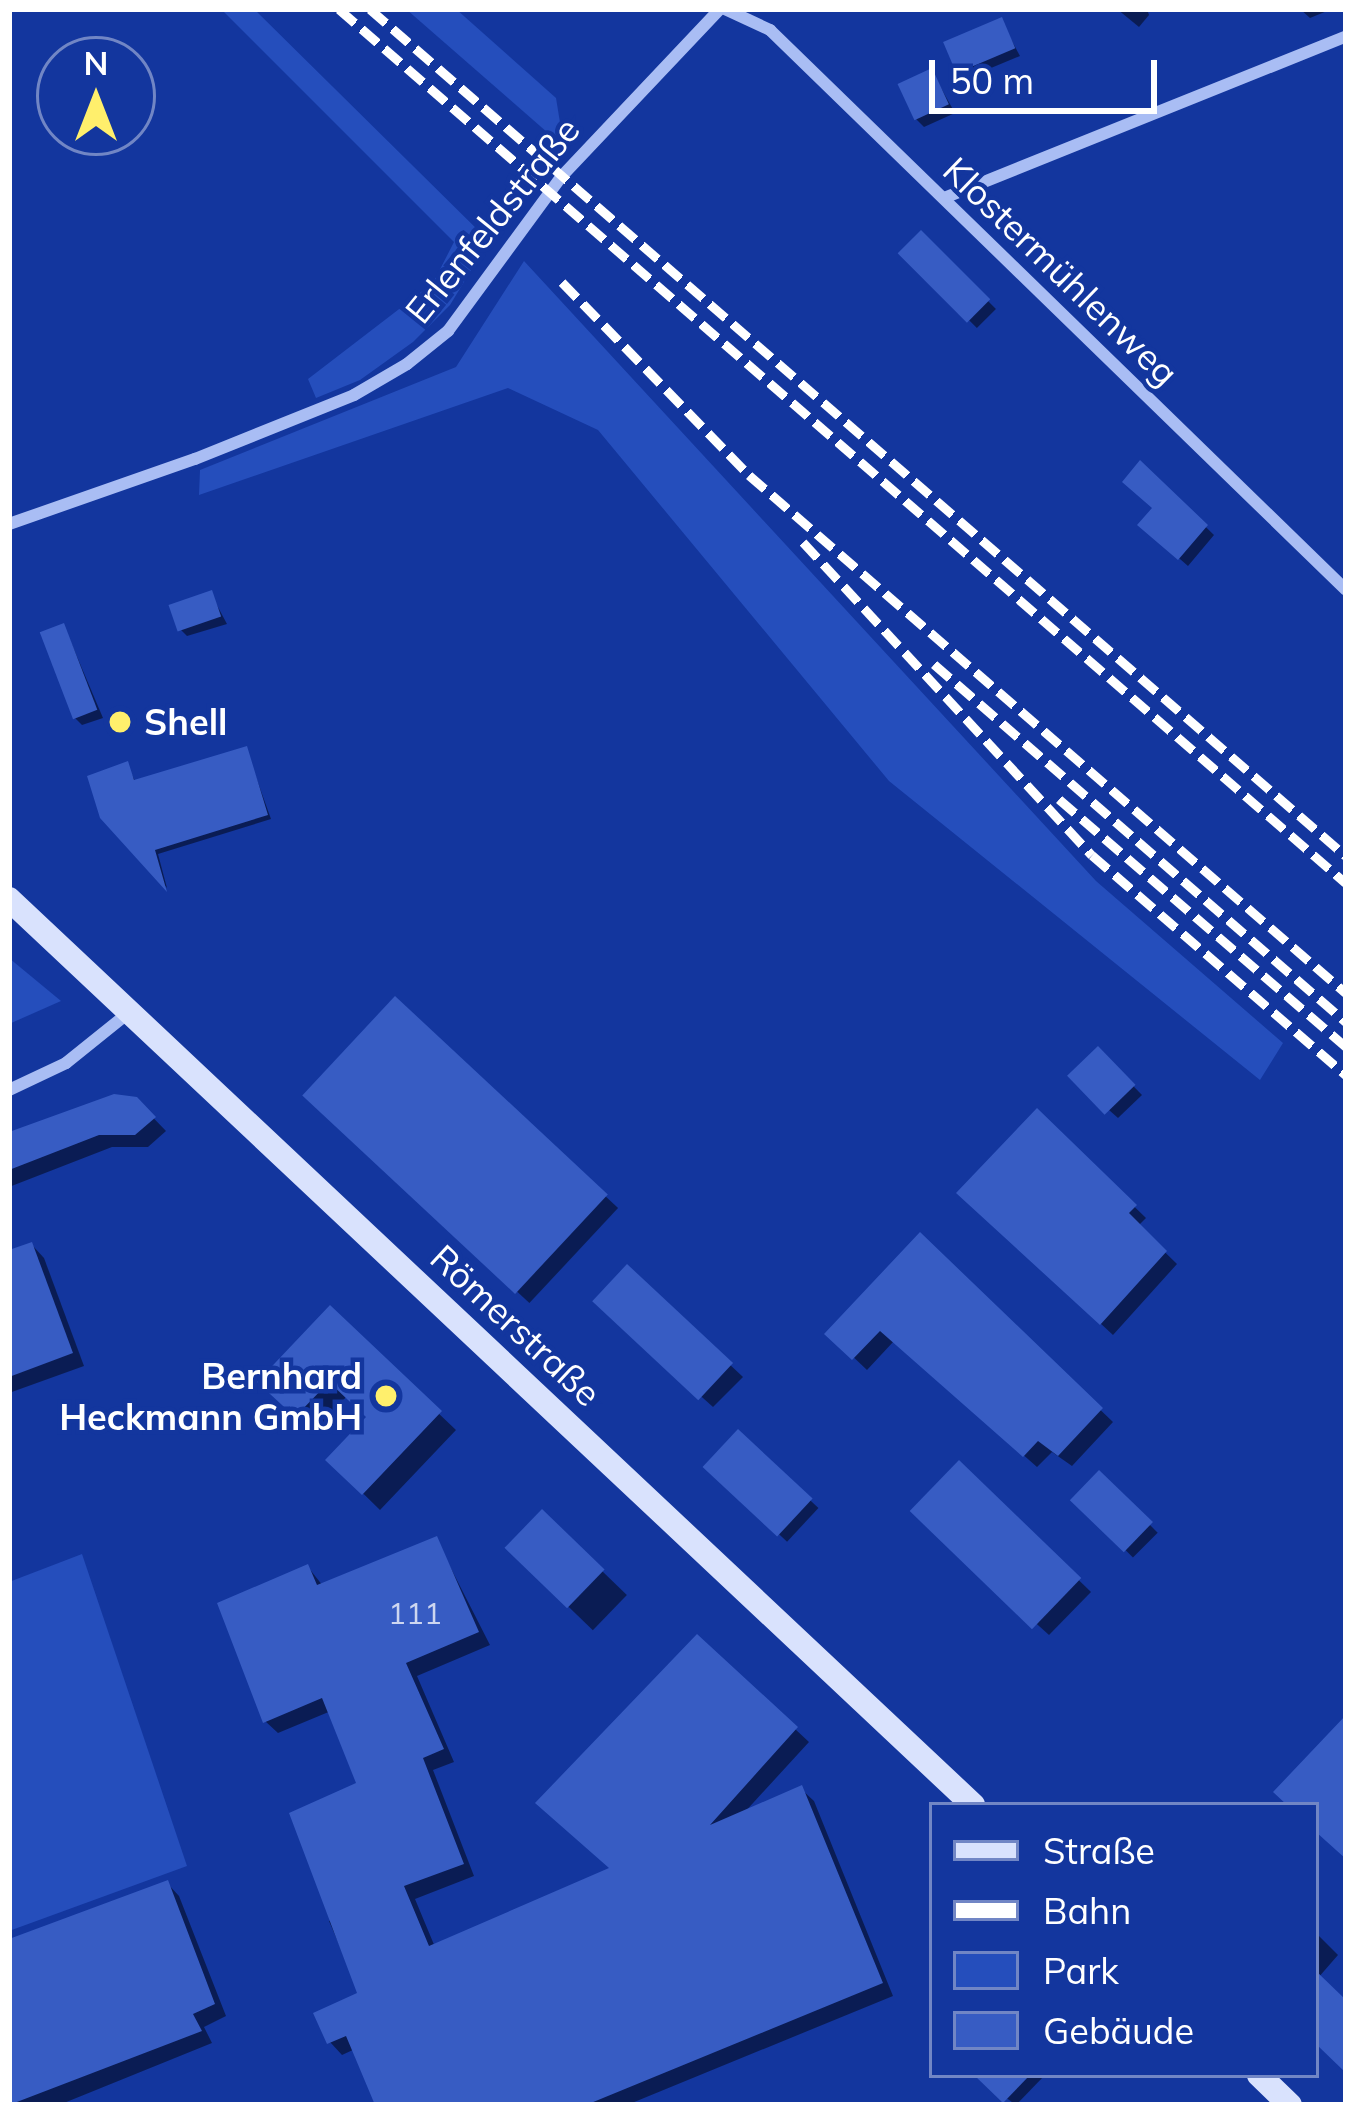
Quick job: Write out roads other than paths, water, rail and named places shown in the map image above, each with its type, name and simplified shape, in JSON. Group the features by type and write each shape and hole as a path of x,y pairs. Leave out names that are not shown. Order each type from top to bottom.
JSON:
{"main road":[{"name":"Römerstraße","path":"9,899 133,1010 970,1802"},
{"path":"1261,2078 1291,2105"}],"street":[{"name":"Klostermühlenweg","path":"723,9 770,30 1346,590"},
{"name":"Erlenfeldstraße","path":"9,524 215,451 353,395 407,364 448,332 562,176 723,9"},
{"path":"944,198 1346,36"},
{"path":"9,1090 66,1063 133,1010"}],"railway":[{"path":"339,9 1346,883"},
{"path":"370,9 1346,856"},
{"path":"562,282 749,475 1346,993"},
{"path":"803,542 1092,855 1346,1075"},
{"path":"934,664 1346,1022"},
{"path":"1059,799 1346,1047"}],"place":[{"name":"Shell","path":"120,722"},
{"name":"Bernhard Heckmann GmbH","path":"386,1396"}]}
